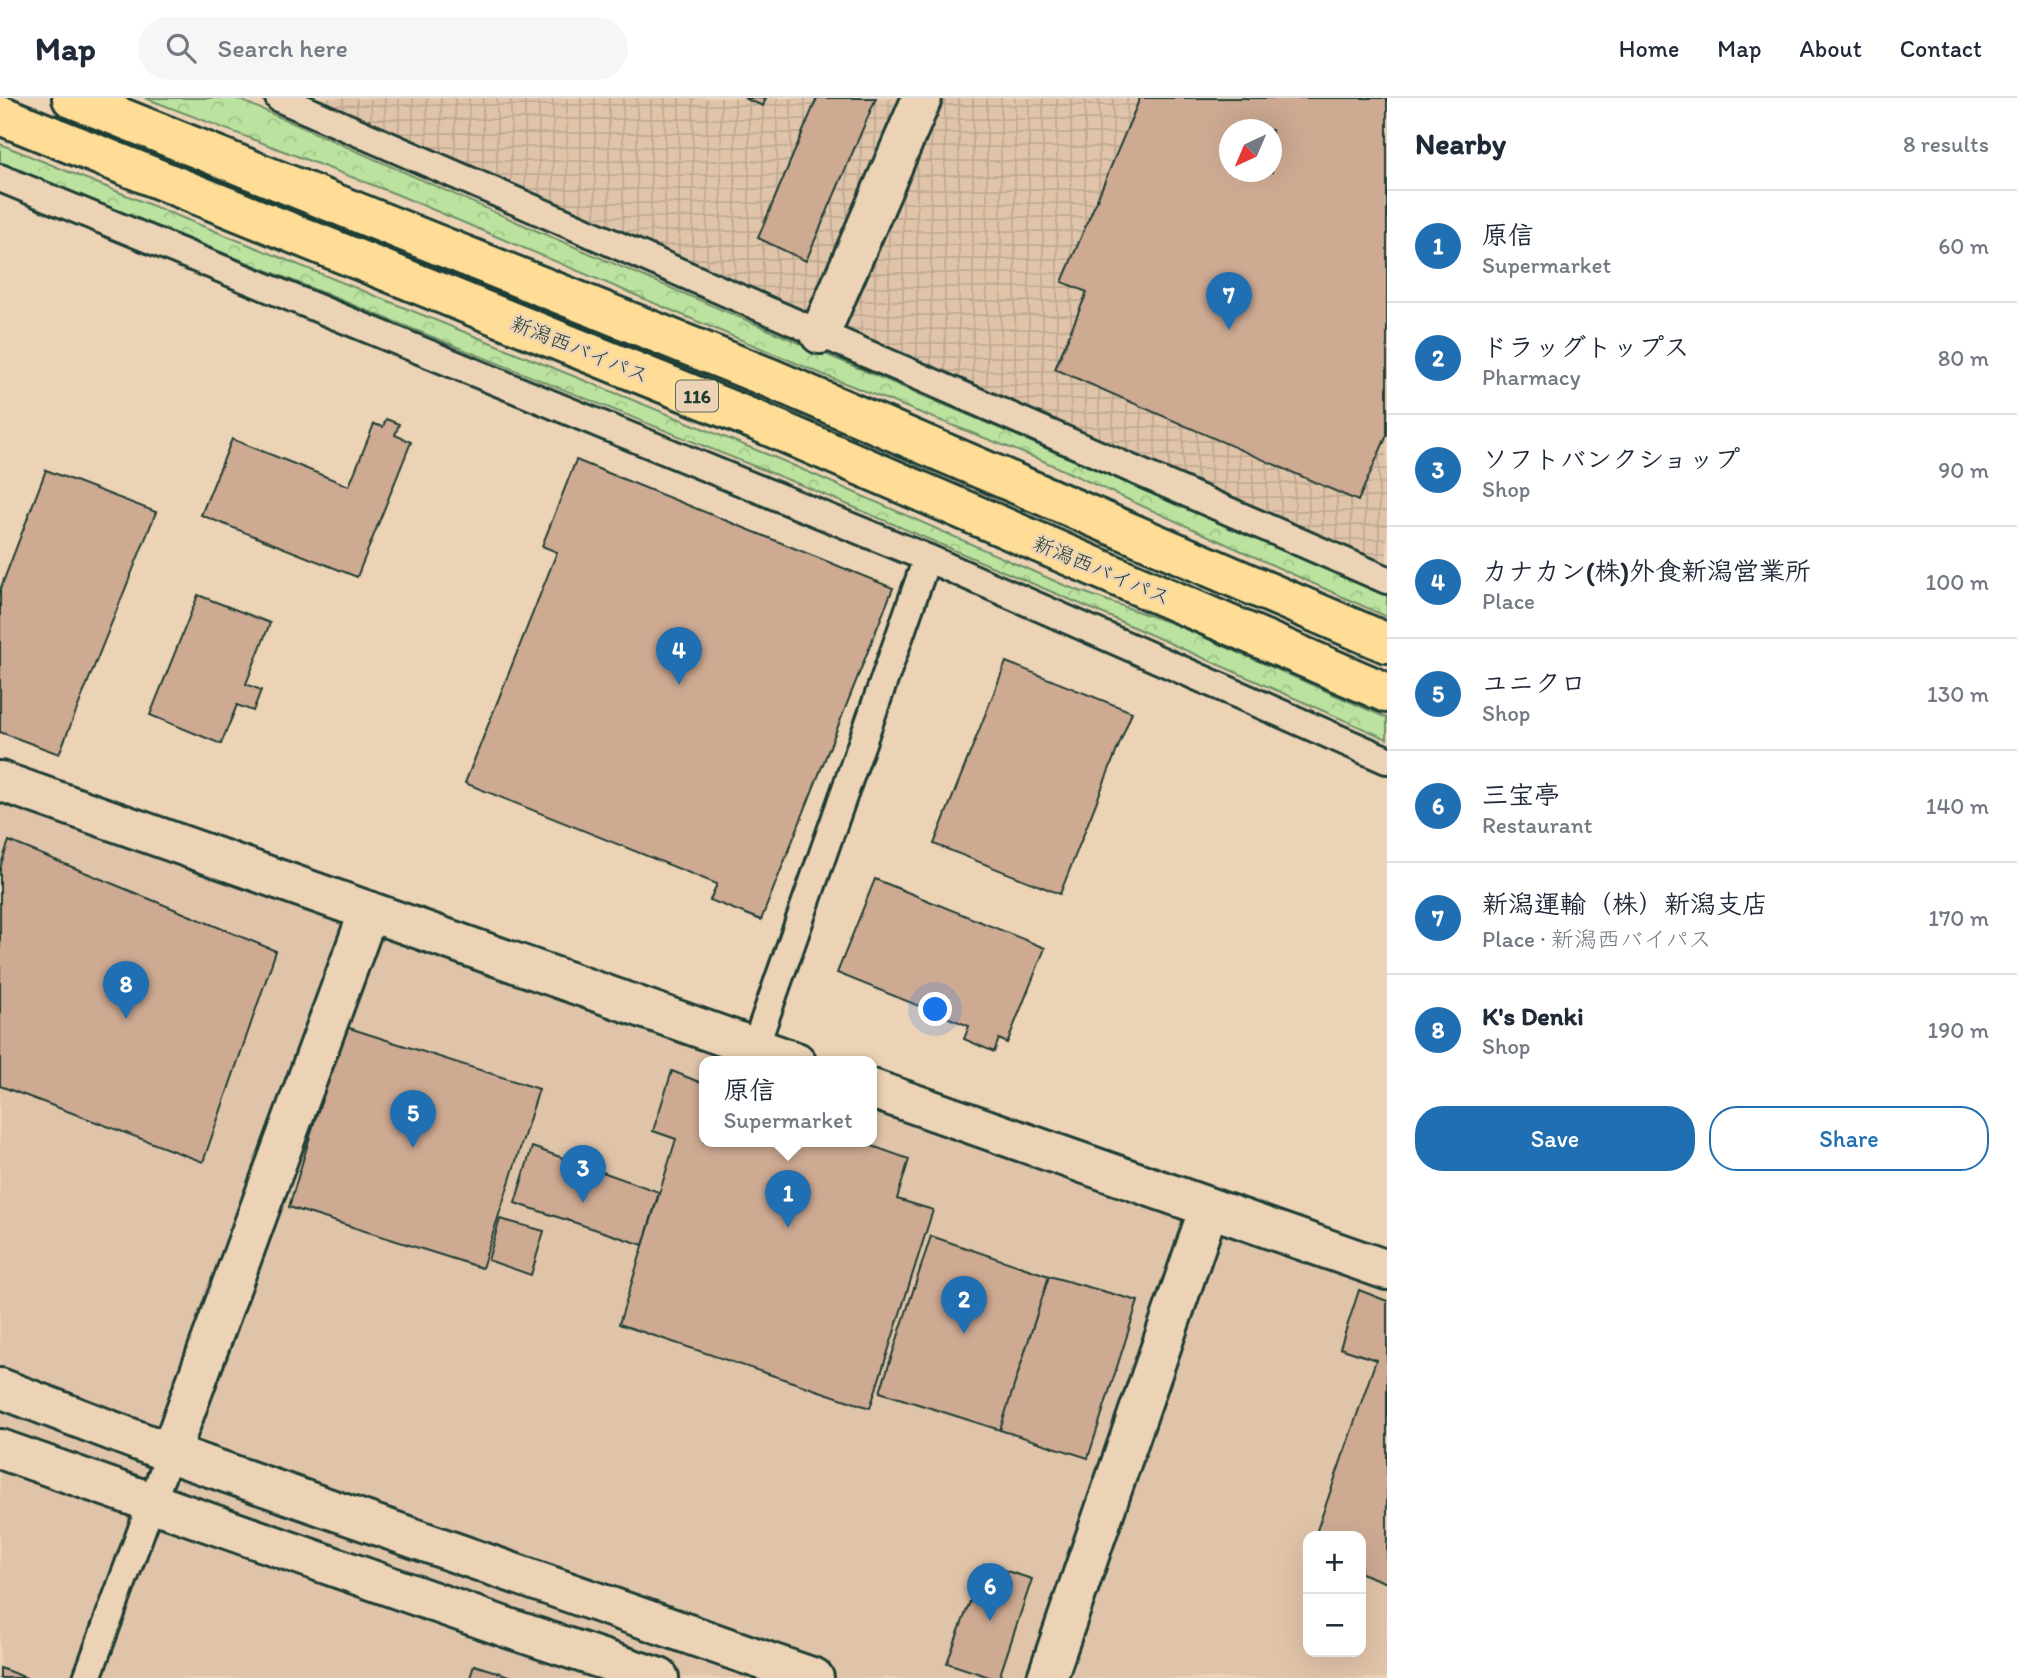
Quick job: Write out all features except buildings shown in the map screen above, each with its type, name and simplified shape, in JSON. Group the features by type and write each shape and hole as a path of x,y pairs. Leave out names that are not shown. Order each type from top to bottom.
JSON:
{"highway":[{"name":"新潟西バイパス","path":"72,98 772,379 1387,643"},
{"name":"新潟西バイパス","path":"0,115 755,420 1387,692"}],"street":[{"path":"279,98 1387,580"},
{"path":"820,334 922,98"},
{"path":"0,178 927,558 1387,760"},
{"path":"755,1047 927,558"},
{"path":"0,781 780,1056"},
{"path":"87,1678 369,911"},
{"path":"877,1091 1387,1270"},
{"path":"1047,1678 1209,1208"},
{"path":"0,1388 170,1453 814,1678"},
{"path":"0,1449 659,1678"}],"shaded area":[{"path":"273,98 1387,98 1387,580"},
{"path":"0,787 751,1056 699,1056 699,1147 877,1147 877,1101 1387,1283 1387,1678 0,1678"}],"green space":[{"path":"145,98 236,98 535,230 1387,594 1387,617 1041,460 829,377 396,194"},
{"path":"0,144 781,460 1066,586 1176,625 1387,718 1387,739 811,489 0,163"}],"place":[{"name":"新潟運輸（株）新潟支店","path":"1229,330"},
{"name":"カナカン(株)外食新潟営業所","path":"679,685"},
{"name":"K's Denki","path":"126,1019"},
{"name":"ユニクロ","path":"413,1148"},
{"name":"ソフトバンクショップ","path":"583,1203"},
{"name":"原信","path":"788,1228"},
{"name":"ドラッグトップス","path":"964,1334"},
{"name":"三宝亭","path":"990,1621"}]}
